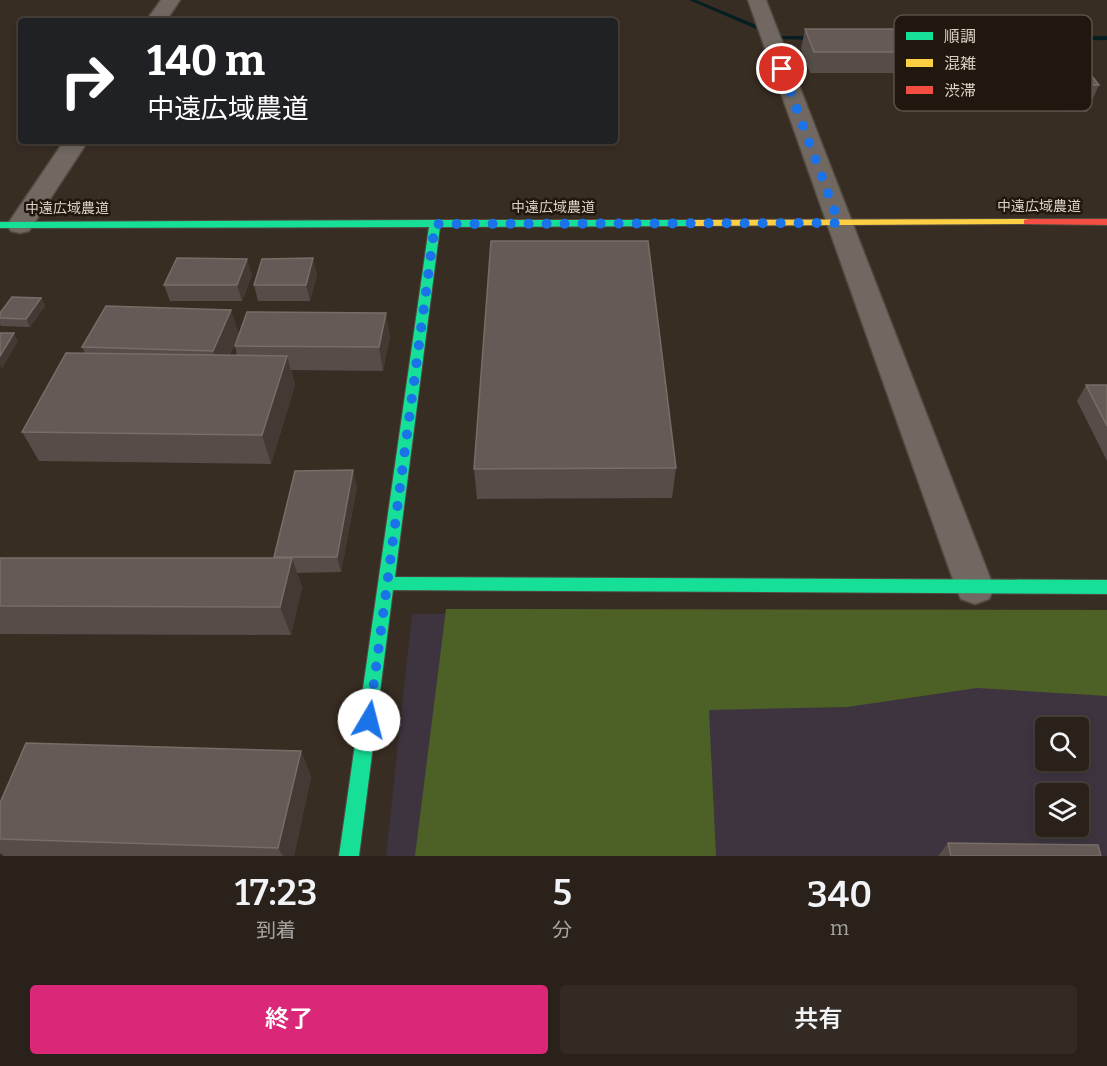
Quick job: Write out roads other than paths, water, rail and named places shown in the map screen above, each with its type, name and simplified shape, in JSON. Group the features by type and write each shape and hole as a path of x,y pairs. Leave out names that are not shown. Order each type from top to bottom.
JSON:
{"street":[{"path":"158,18 171,0"},
{"path":"756,0 975,588"},
{"path":"10,225 74,144"},
{"name":"中遠広域農道","path":"10,225 1107,222"},
{"path":"349,856 388,583 435,224"},
{"path":"388,583 1107,587"}],"waterway":[{"path":"692,0 782,38 814,38"},
{"path":"1092,38 1107,38"}]}
